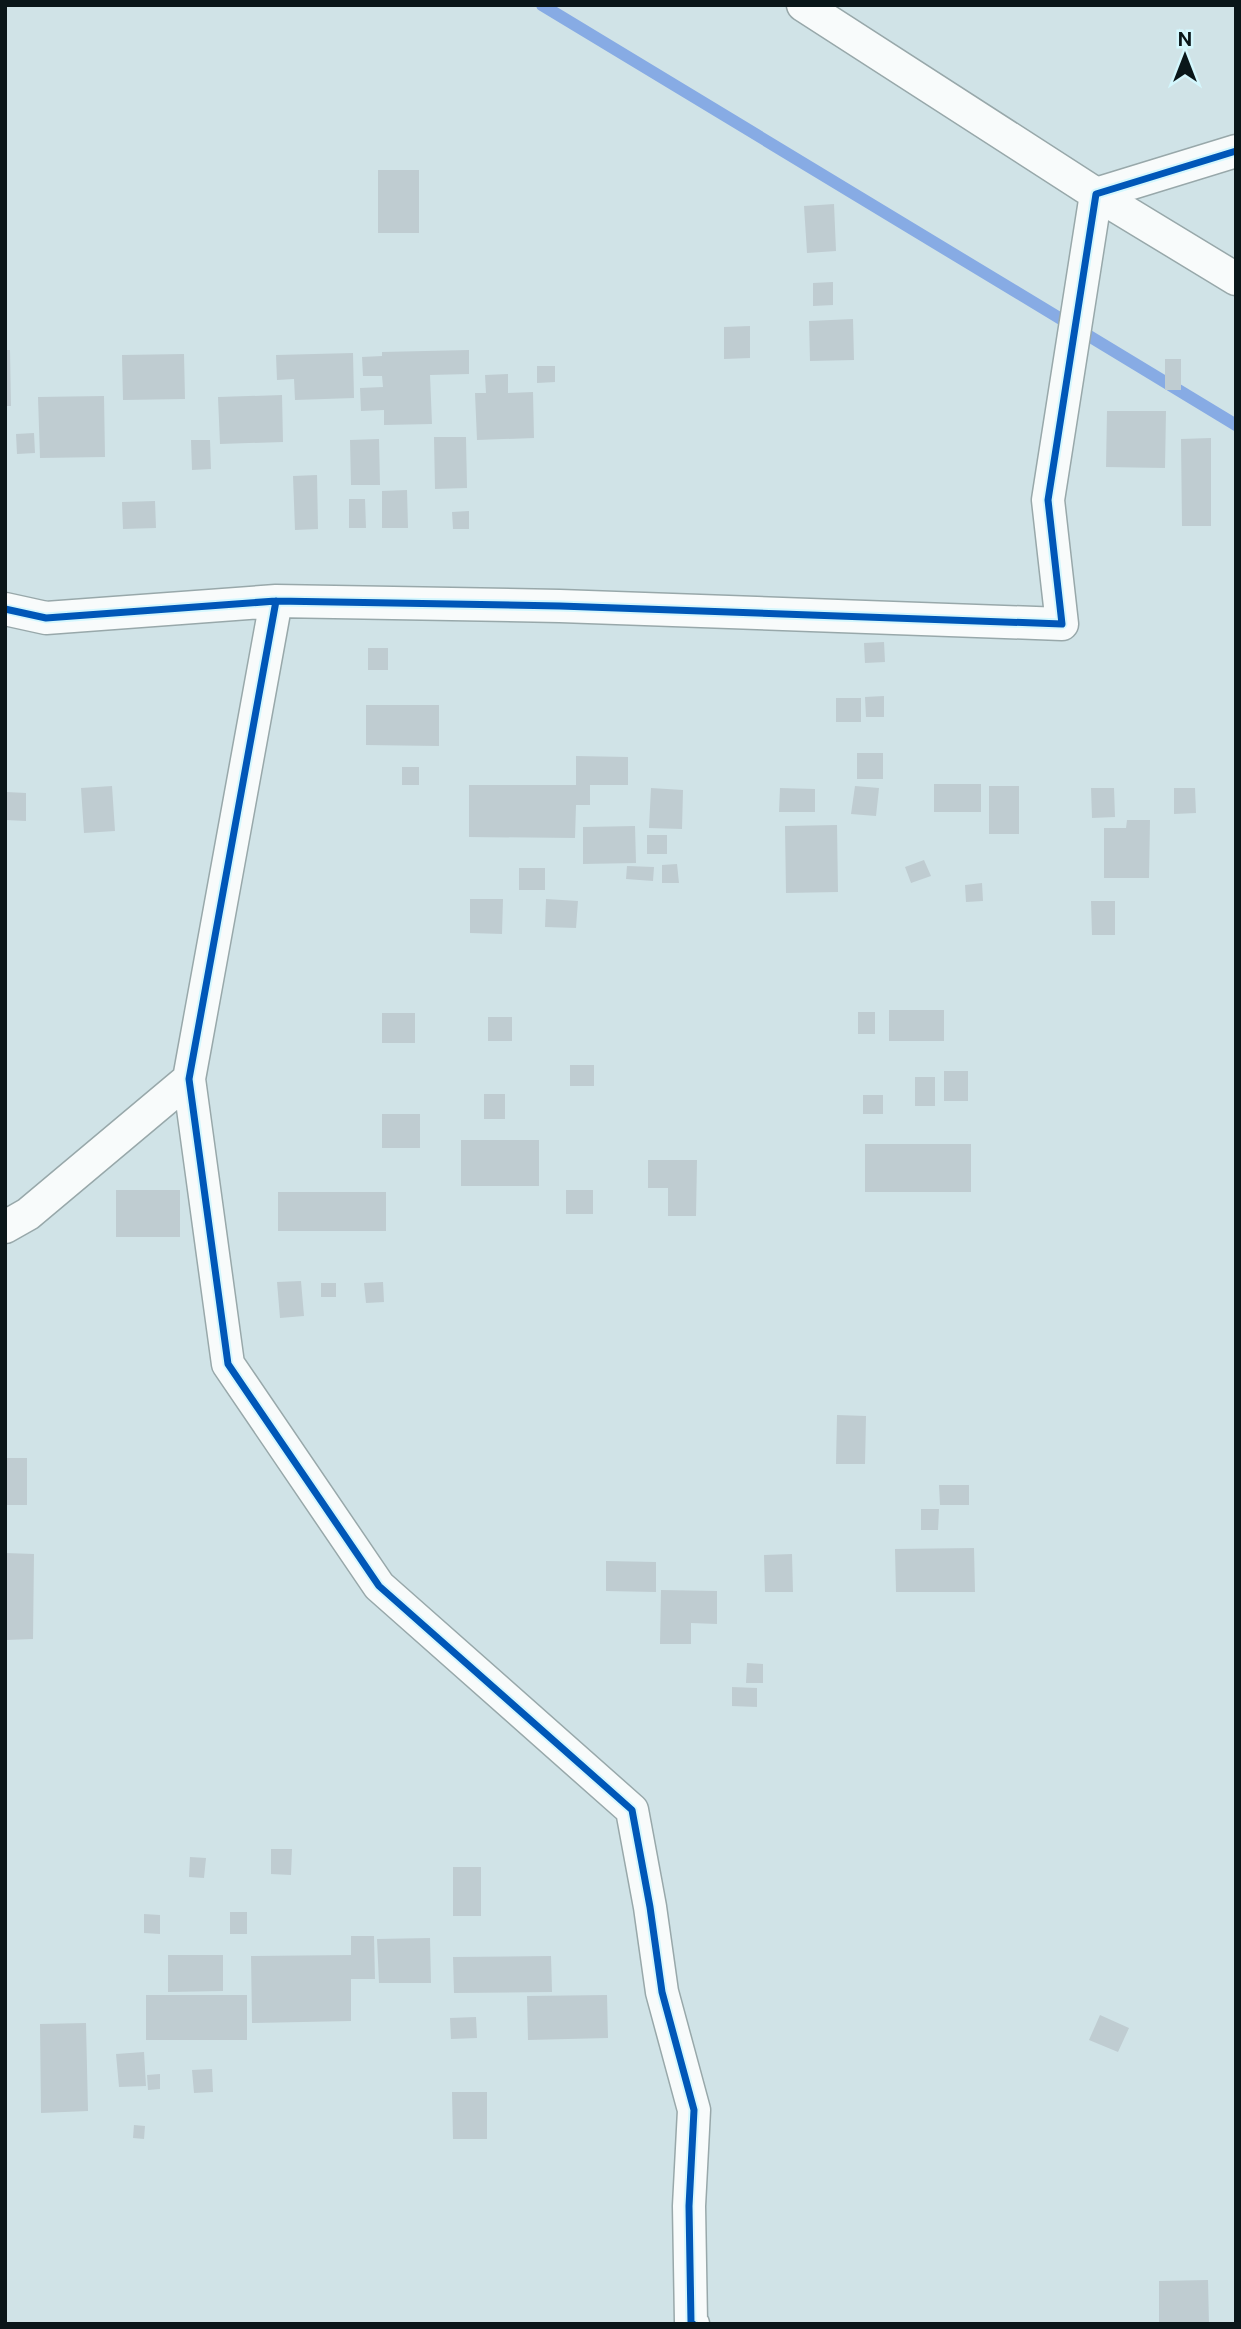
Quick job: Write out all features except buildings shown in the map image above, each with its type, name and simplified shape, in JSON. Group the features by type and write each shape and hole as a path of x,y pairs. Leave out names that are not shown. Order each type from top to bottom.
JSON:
{"street":[{"path":"803,5 1097,194 1236,279"},
{"path":"1097,194 1236,151"},
{"path":"5,609 46,618 276,601 560,606 1062,624 1048,500 1097,194"},
{"path":"276,601 189,1079 228,1364 379,1587 632,1810 663,1992 694,2110 689,2206 693,2324"},
{"path":"5,1227 28,1214 189,1079"}],"waterway":[{"path":"542,5 1236,425"}],"cycle path":[{"path":"5,609 46,618 276,601 560,606 1062,624 1048,500 1096,194 1236,151"},
{"path":"276,601 189,1079 228,1364 379,1586 632,1810 662,1992 694,2110 689,2206 693,2324"}]}
